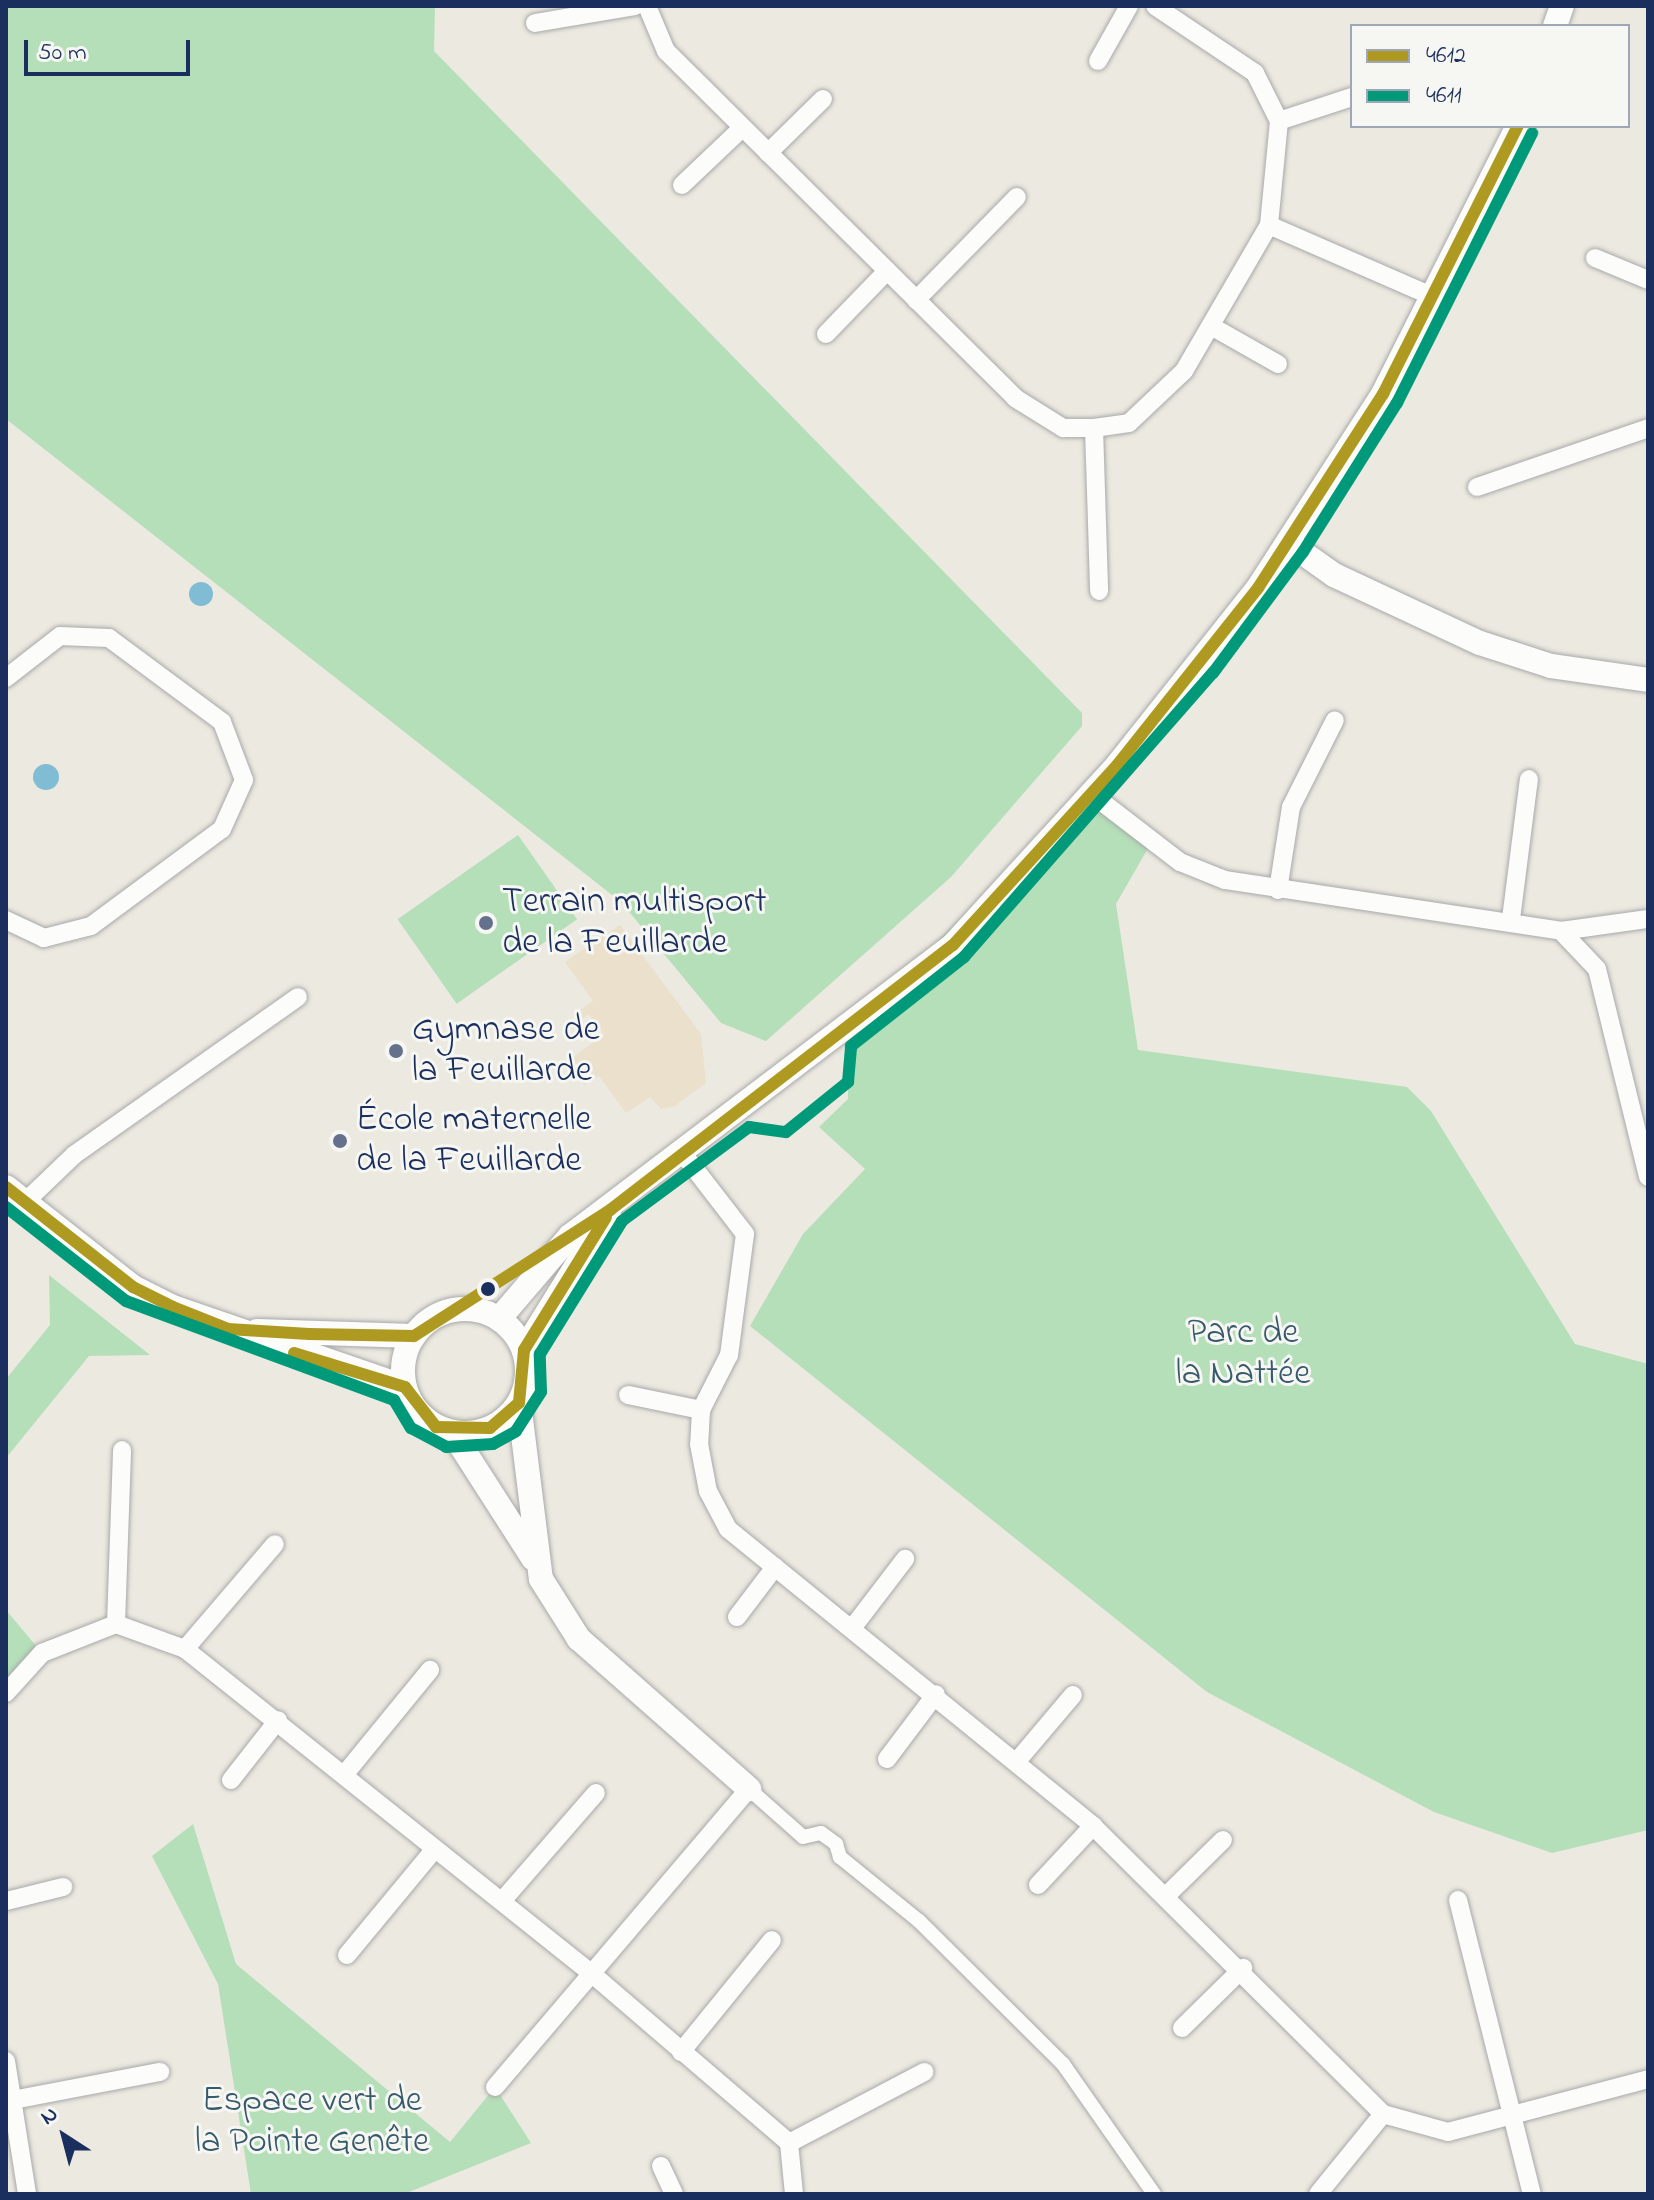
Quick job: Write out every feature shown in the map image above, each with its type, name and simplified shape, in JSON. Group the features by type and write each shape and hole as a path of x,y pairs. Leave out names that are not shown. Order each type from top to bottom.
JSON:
{"street":[{"path":"535,23 635,6"},
{"path":"647,6 666,51 1015,398 1063,428 1129,423 1184,371 1269,225 1279,121 1255,73 1155,6"},
{"path":"1098,61 1129,6"},
{"path":"1279,121 1350,98"},
{"path":"768,153 823,99"},
{"path":"682,185 742,128"},
{"path":"499,1319 570,1236 684,1155 953,945 1200,663 1289,543 1436,298 1517,128"},
{"path":"916,300 1017,197"},
{"path":"1269,225 1436,298"},
{"path":"1595,258 1648,280"},
{"path":"826,334 887,271"},
{"path":"1211,326 1278,364"},
{"path":"1094,428 1099,591"},
{"path":"1477,487 1648,428"},
{"path":"1289,543 1334,575 1480,643 1551,666 1648,680"},
{"path":"6,678 60,636 109,638 222,722 244,780 222,829 91,926 44,938 6,920"},
{"path":"1278,890 1291,807 1335,720"},
{"path":"1511,919 1529,779"},
{"path":"1089,792 1180,862 1278,890 1511,919 1561,931 1648,919"},
{"path":"1561,931 1597,969 1648,1177"},
{"path":"25,1202 74,1155 298,997"},
{"path":"684,1155 745,1234 729,1355 701,1410 708,1491 728,1529 1018,1760 1093,1826 1243,1968 1383,2114 1448,2132 1648,2079"},
{"path":"6,1187 133,1287 228,1329 405,1387"},
{"path":"537,1565 519,1403 524,1350 610,1210"},
{"path":"524,1350 499,1319 462,1309 427,1322 414,1336 405,1387 422,1416 452,1432 537,1565 579,1639 803,1837 821,1833 836,1844 840,1857 919,1921 1063,2064 1154,2194"},
{"path":"228,1329 414,1336"},
{"path":"628,1395 701,1410"},
{"path":"452,1432 490,1428 519,1403"},
{"path":"116,1624 122,1450"},
{"path":"185,1649 275,1544"},
{"path":"853,1627 905,1559"},
{"path":"737,1617 775,1567"},
{"path":"6,1693 42,1653 116,1624 185,1649 278,1720 434,1850 591,1973 789,2143 794,2194"},
{"path":"344,1775 430,1670"},
{"path":"887,1759 936,1694"},
{"path":"1018,1760 1073,1695"},
{"path":"231,1780 278,1720"},
{"path":"495,2087 749,1789"},
{"path":"502,1901 596,1793"},
{"path":"1038,1885 1093,1826"},
{"path":"1168,1894 1223,1840"},
{"path":"347,1955 434,1850"},
{"path":"6,1901 63,1887"},
{"path":"1458,1900 1532,2194"},
{"path":"681,2052 772,1940"},
{"path":"1182,2028 1243,1968"},
{"path":"6,2061 13,2100 15,2154 27,2194"},
{"path":"13,2100 160,2072"},
{"path":"789,2143 924,2072"},
{"path":"1318,2194 1383,2114"},
{"path":"661,2166 674,2194"}],"shaded area":[{"path":"620,925 701,1034 706,1083 675,1106 661,1109 650,1097 626,1113 599,1076 584,1085 567,1062 604,1034 589,1014 578,1022 573,1015 593,1001 565,962"}],"green space":[{"path":"6,6 435,6 434,51 1082,713 1082,726 951,877 766,1041 721,1023 621,902 6,419"},
{"name":"Parc de la Nattée","path":"1089,792 1151,843 1116,904 1138,1050 1407,1087 1431,1111 1575,1344 1648,1364 1648,1830 1552,1853 1434,1812 1207,1692 750,1326 803,1234 865,1169 819,1127 848,1099 848,1029"},
{"name":"Terrain multisport de la Feuillarde","path":"518,835 577,919 457,1004 398,919"},
{"path":"49,1275 150,1355 89,1356 6,1458 6,1379 50,1325"},
{"path":"6,1610 42,1653 6,1693"},
{"name":"Espace vert de la Pointe Genête","path":"193,1824 236,1964 450,2142 495,2087 531,2143 404,2194 251,2194 218,1984 152,1856"}],"water":[{"path":"201,582 210,585 213,594 210,603 201,606 192,603 189,594 192,585"},
{"path":"46,764 55,768 59,777 55,786 46,790 37,786 33,777 37,768"}],"transit line":[{"name":"4612","path":"6,1187 133,1287 173,1307 228,1329 309,1334 414,1336 610,1210 953,945 1118,764 1258,588 1383,394 1517,128"},
{"name":"4611","path":"6,1207 126,1301 394,1400 411,1428 446,1447 493,1444 516,1431 541,1392 540,1354 622,1221 749,1127 786,1132 848,1082 851,1046 964,957 1213,673 1303,552 1397,403 1532,133"},
{"name":"4612","path":"294,1353 405,1387 436,1427 490,1428 519,1403 524,1350 606,1217"}],"place":[{"name":"Terrain multisport de la Feuillarde","path":"486,923"},
{"name":"Gymnase de la Feuillarde","path":"396,1051"},
{"name":"École maternelle de la Feuillarde","path":"340,1141"}]}
